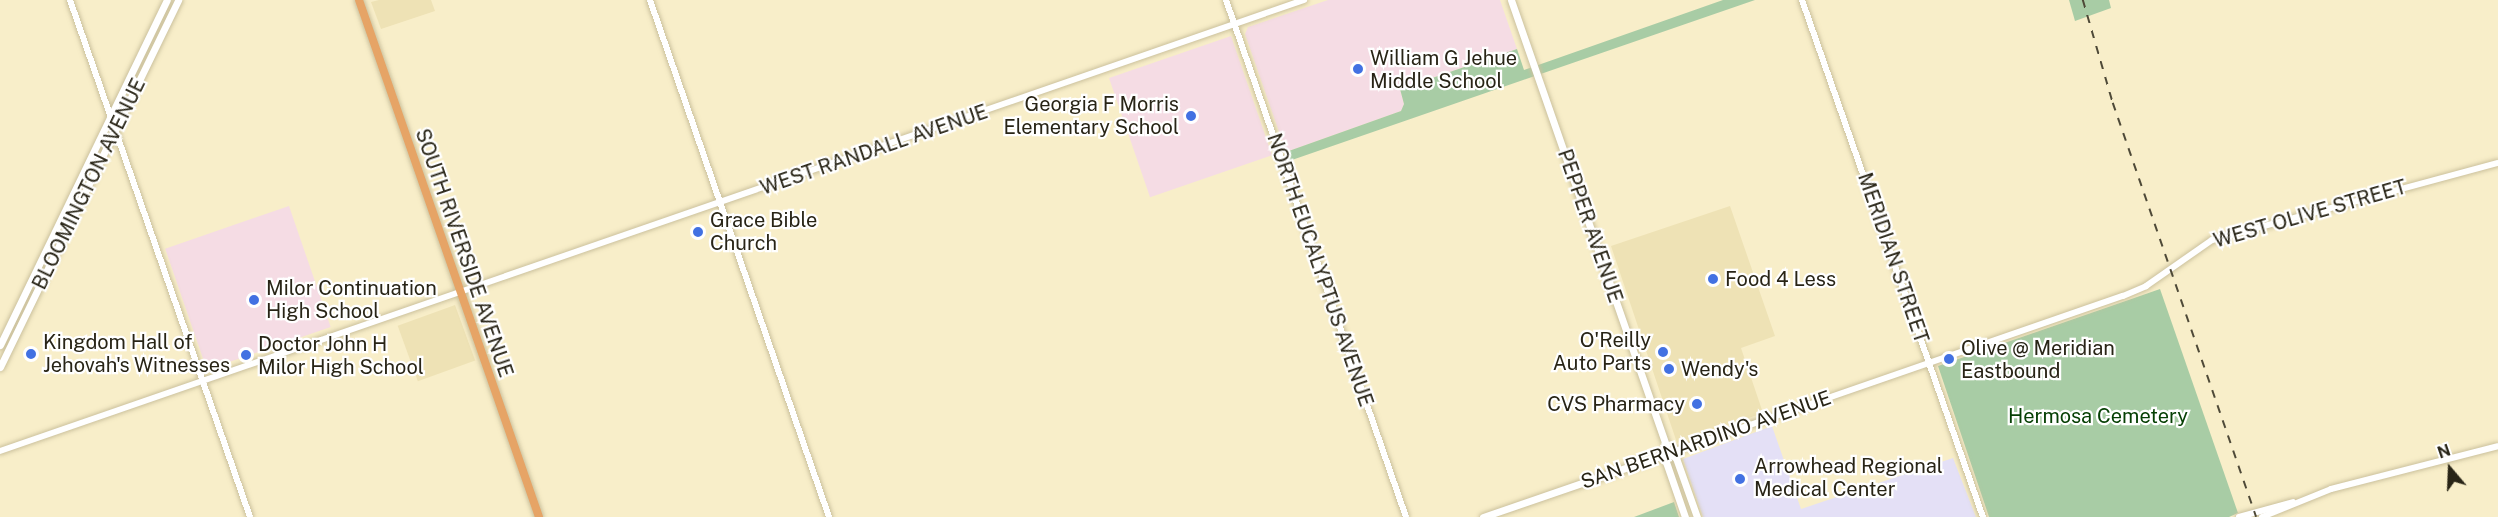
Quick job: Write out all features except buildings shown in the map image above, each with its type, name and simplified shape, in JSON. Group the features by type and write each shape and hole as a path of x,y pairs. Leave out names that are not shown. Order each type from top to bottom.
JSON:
{"main road":[{"name":"BLOOMINGTON AVENUE","path":"0,345 167,0"},
{"name":"BLOOMINGTON AVENUE","path":"0,367 178,0"},
{"name":"SOUTH RIVERSIDE AVENUE","path":"359,0 539,517"},
{"name":"PEPPER AVENUE","path":"1511,0 1669,453 1676,458 1697,517"},
{"name":"PEPPER AVENUE","path":"1669,453 1666,462 1685,517"},
{"name":"SAN BERNARDINO AVENUE","path":"1483,517 1669,453"}],"street":[{"path":"70,0 250,517"},
{"path":"650,0 829,517"},
{"name":"NORTH EUCALYPTUS AVENUE","path":"1226,0 1406,517"},
{"name":"WEST RANDALL AVENUE","path":"0,451 1304,0"},
{"name":"MERIDIAN STREET","path":"1802,0 1983,517"},
{"name":"WEST OLIVE STREET","path":"1929,362 2137,290 2212,240 2498,162"},
{"name":"SAN BERNARDINO AVENUE","path":"1669,453 1929,362"},
{"path":"2239,517 2498,446"},
{"path":"2262,517 2294,502"}],"shaded area":[{"path":"431,0 435,11 381,29 371,2"},
{"name":"William G Jehue Middle School","path":"1328,0 1500,0 1517,49 1400,89 1404,104 1401,111 1286,152 1245,34 1248,27"},
{"name":"Georgia F Morris Elementary School","path":"1231,36 1272,155 1150,197 1109,78"},
{"path":"289,206 331,327 207,370 165,249"},
{"path":"1730,206 1775,336 1741,348 1763,413 1677,443 1611,246"},
{"path":"455,305 475,360 418,381 398,326"},
{"name":"Arrowhead Regional Medical Center","path":"1772,426 1801,509 1953,458 1976,517 1703,517 1683,459"}],"green space":[{"path":"1723,0 1755,0 1289,161 1286,152 1401,111 1404,104 1400,89 1517,49 1524,70"},
{"path":"2069,0 2109,0 2111,8 2075,21"},
{"name":"Hermosa Cemetery","path":"2160,289 2238,513 2229,517 1989,517 1938,366"},
{"path":"1674,502 1679,517 1634,517"}],"railway":[{"path":"2083,0 2113,103 2256,517"}],"place":[{"name":"William G Jehue Middle School","path":"1358,69"},
{"name":"Georgia F Morris Elementary School","path":"1191,116"},
{"name":"Grace Bible Church","path":"698,232"},
{"name":"Food 4 Less","path":"1713,279"},
{"name":"Milor Continuation High School","path":"254,300"},
{"name":"O'Reilly Auto Parts","path":"1663,352"},
{"name":"Kingdom Hall of Jehovah's Witnesses","path":"31,354"},
{"name":"Doctor John H Milor High School","path":"246,355"},
{"name":"Olive @ Meridian Eastbound","path":"1949,359"},
{"name":"Wendy's","path":"1669,369"},
{"name":"CVS Pharmacy","path":"1697,404"},
{"name":"Arrowhead Regional Medical Center","path":"1740,479"}]}
